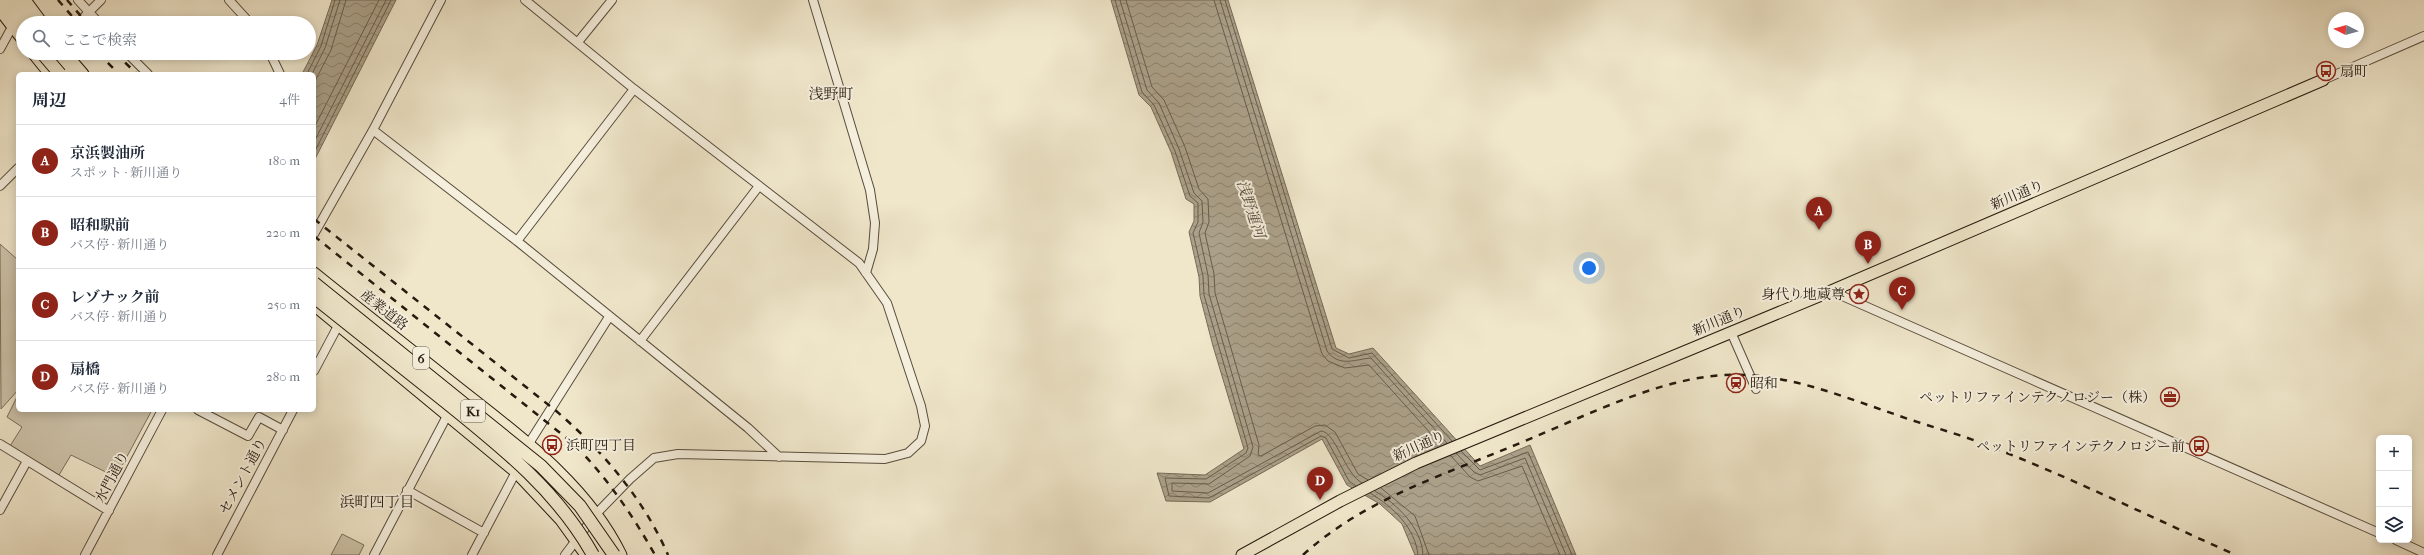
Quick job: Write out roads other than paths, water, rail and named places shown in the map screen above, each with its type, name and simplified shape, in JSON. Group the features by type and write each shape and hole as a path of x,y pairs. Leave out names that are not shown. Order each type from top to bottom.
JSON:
{"highway":[{"path":"2,0 16,24"},
{"path":"15,0 28,16"},
{"path":"43,60 58,72"},
{"path":"63,60 72,72"},
{"name":"K1","path":"316,285 540,466 580,506 614,555"},
{"name":"K1","path":"316,299 499,445 551,495 579,532 593,555"}],"main road":[{"path":"25,0 37,16"},
{"path":"0,10 16,25"},
{"path":"41,60 49,72"},
{"path":"71,60 81,72"},
{"name":"新川通り","path":"1242,555 1356,493 1416,463 1831,291 2323,80"},
{"name":"産業道路","path":"316,275 528,443 567,480 596,514 613,538 621,555"},
{"name":"6","path":"316,307 448,414 516,472 561,520 586,555"}],"street":[{"path":"78,0 93,16"},
{"path":"85,16 101,0"},
{"path":"230,0 244,16"},
{"path":"316,231 374,130 441,0"},
{"path":"525,0 634,89 859,263 887,303 925,426 921,441 908,453 885,459 678,454 654,458 596,514 575,539 565,555"},
{"path":"578,42 612,0"},
{"path":"813,0 870,190 875,223 872,249 866,273"},
{"path":"0,49 16,29"},
{"path":"2323,80 2424,36"},
{"path":"134,60 146,72"},
{"path":"273,60 279,72"},
{"path":"517,241 634,89"},
{"path":"374,130 517,241 748,428 779,457"},
{"path":"0,186 16,170"},
{"path":"640,341 759,186"},
{"path":"1831,291 2376,532"},
{"path":"472,555 516,472 528,443 609,316"},
{"path":"316,367 339,324"},
{"path":"1731,332 1756,389"},
{"name":"水門通り","path":"85,555 161,412"},
{"path":"202,412 248,436 259,417 283,430"},
{"name":"セメント通り","path":"217,555 292,412"},
{"path":"374,555 448,414"},
{"path":"0,444 109,511"},
{"path":"0,510 27,461"},
{"path":"407,490 484,533"},
{"path":"2402,543 2424,553"}],"water":[{"path":"332,0 396,0 316,157 316,72 303,72 309,60 316,60 317,45"},
{"name":"浅野運河","path":"1111,0 1228,0 1336,348 1349,354 1373,348 1480,466 1530,445 1576,555 1415,555 1402,524 1380,504 1347,485 1322,439 1210,502 1166,501 1157,473 1205,475 1244,449 1213,346 1200,296 1199,277 1189,232 1194,221 1194,204 1186,199 1171,152 1151,107 1139,95"}],"railway":[{"path":"58,0 72,16"},
{"path":"67,0 81,16"},
{"path":"105,60 117,72"},
{"path":"122,60 135,72"},
{"path":"316,221 555,410 589,441 605,458 634,495 647,514 668,555"},
{"path":"316,238 574,444 608,483 637,525 655,555"},
{"path":"1303,555 1326,536 1350,520 1401,492 1609,405 1635,395 1688,380 1713,376 1737,375 1760,376 1783,380 1828,391 1904,418 1976,441 2074,482 2236,555"}],"place":[{"name":"扇町","path":"2326,71"},
{"name":"京浜製油所","path":"1819,230"},
{"name":"昭和駅前","path":"1868,264"},
{"name":"身代り地蔵尊","path":"1859,294"},
{"name":"レゾナック前","path":"1902,310"},
{"name":"昭和","path":"1736,383"},
{"name":"ペットリファインテクノロジー（株）","path":"2170,397"},
{"name":"浜町四丁目","path":"552,445"},
{"name":"ペットリファインテクノロジー前","path":"2199,446"},
{"name":"扇橋","path":"1320,500"}],"district":[{"name":"浅野町","path":"831,94"},
{"name":"浜町四丁目","path":"377,502"}]}
